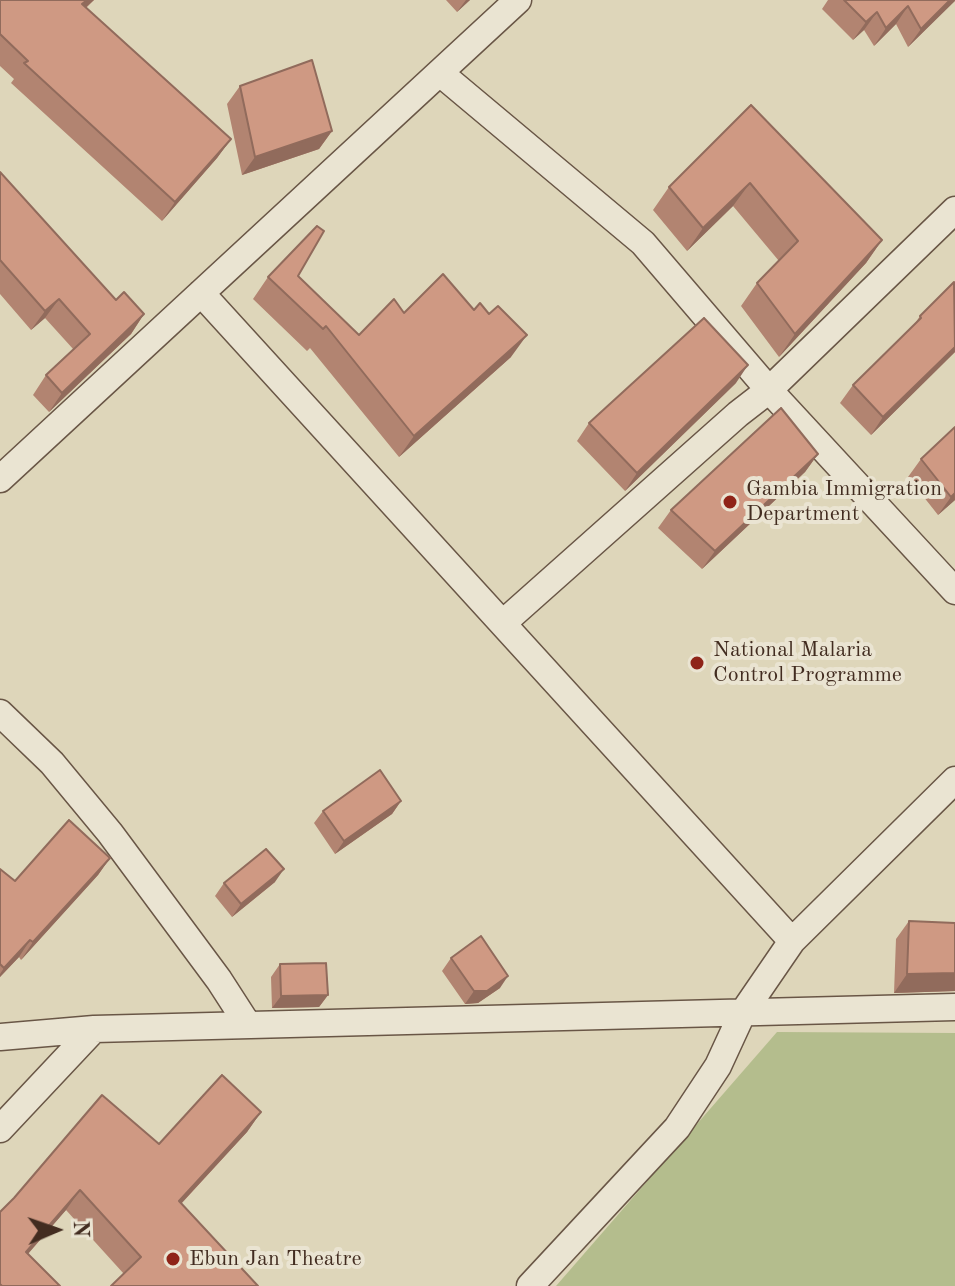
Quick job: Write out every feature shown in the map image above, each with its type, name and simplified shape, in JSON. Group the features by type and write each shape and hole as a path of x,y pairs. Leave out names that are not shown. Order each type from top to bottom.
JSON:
{"street":[{"path":"0,479 518,0"},
{"path":"440,73 643,243 769,390 955,591"},
{"path":"503,623 769,390 955,210"},
{"path":"201,293 792,941"},
{"path":"0,713 52,763 110,833 219,980 248,1025"},
{"path":"530,1286 677,1128 718,1066 742,1014 792,941 955,780"},
{"path":"0,1037 94,1029 955,1007"},
{"path":"0,1129 94,1029"}],"green space":[{"path":"777,1032 955,1033 955,1286 556,1286"}],"building":[{"path":"0,0 87,0 82,4 231,139 175,202 24,63 28,61 0,34"},
{"path":"844,0 950,0 921,29 908,6 886,28 877,12 866,22"},
{"path":"312,60 332,131 255,157 240,86"},
{"path":"751,105 882,240 795,334 757,283 798,241 750,183 703,228 669,187"},
{"path":"0,172 116,300 124,292 144,314 62,393 46,375 90,334 59,299 45,311 0,260"},
{"path":"317,226 324,231 298,276 359,335 394,299 404,313 443,274 474,310 480,303 489,314 498,306 527,335 414,436 326,326 323,329 268,277"},
{"path":"954,282 955,347 883,417 853,385"},
{"path":"704,318 748,365 637,473 589,423"},
{"path":"781,408 818,454 715,551 671,510"},
{"path":"955,427 955,493 951,497 921,459"},
{"path":"380,770 401,801 344,841 323,811"},
{"path":"69,820 110,858 33,942 30,940 4,968 0,964 0,869 15,881"},
{"path":"266,849 284,869 241,904 224,883"},
{"path":"909,921 955,923 955,973 907,974"},
{"path":"481,936 508,976 487,991 474,991 451,958"},
{"path":"326,963 328,995 281,996 280,964"},
{"path":"222,1075 261,1112 179,1201 258,1286 111,1286 141,1257 80,1190 26,1252 60,1286 0,1284 0,1212 102,1095 159,1144"}],"place":[{"name":"Gambia Immigration Department","path":"730,502"},
{"name":"National Malaria Control Programme","path":"697,663"},
{"name":"Ebun Jan Theatre","path":"173,1259"}]}
